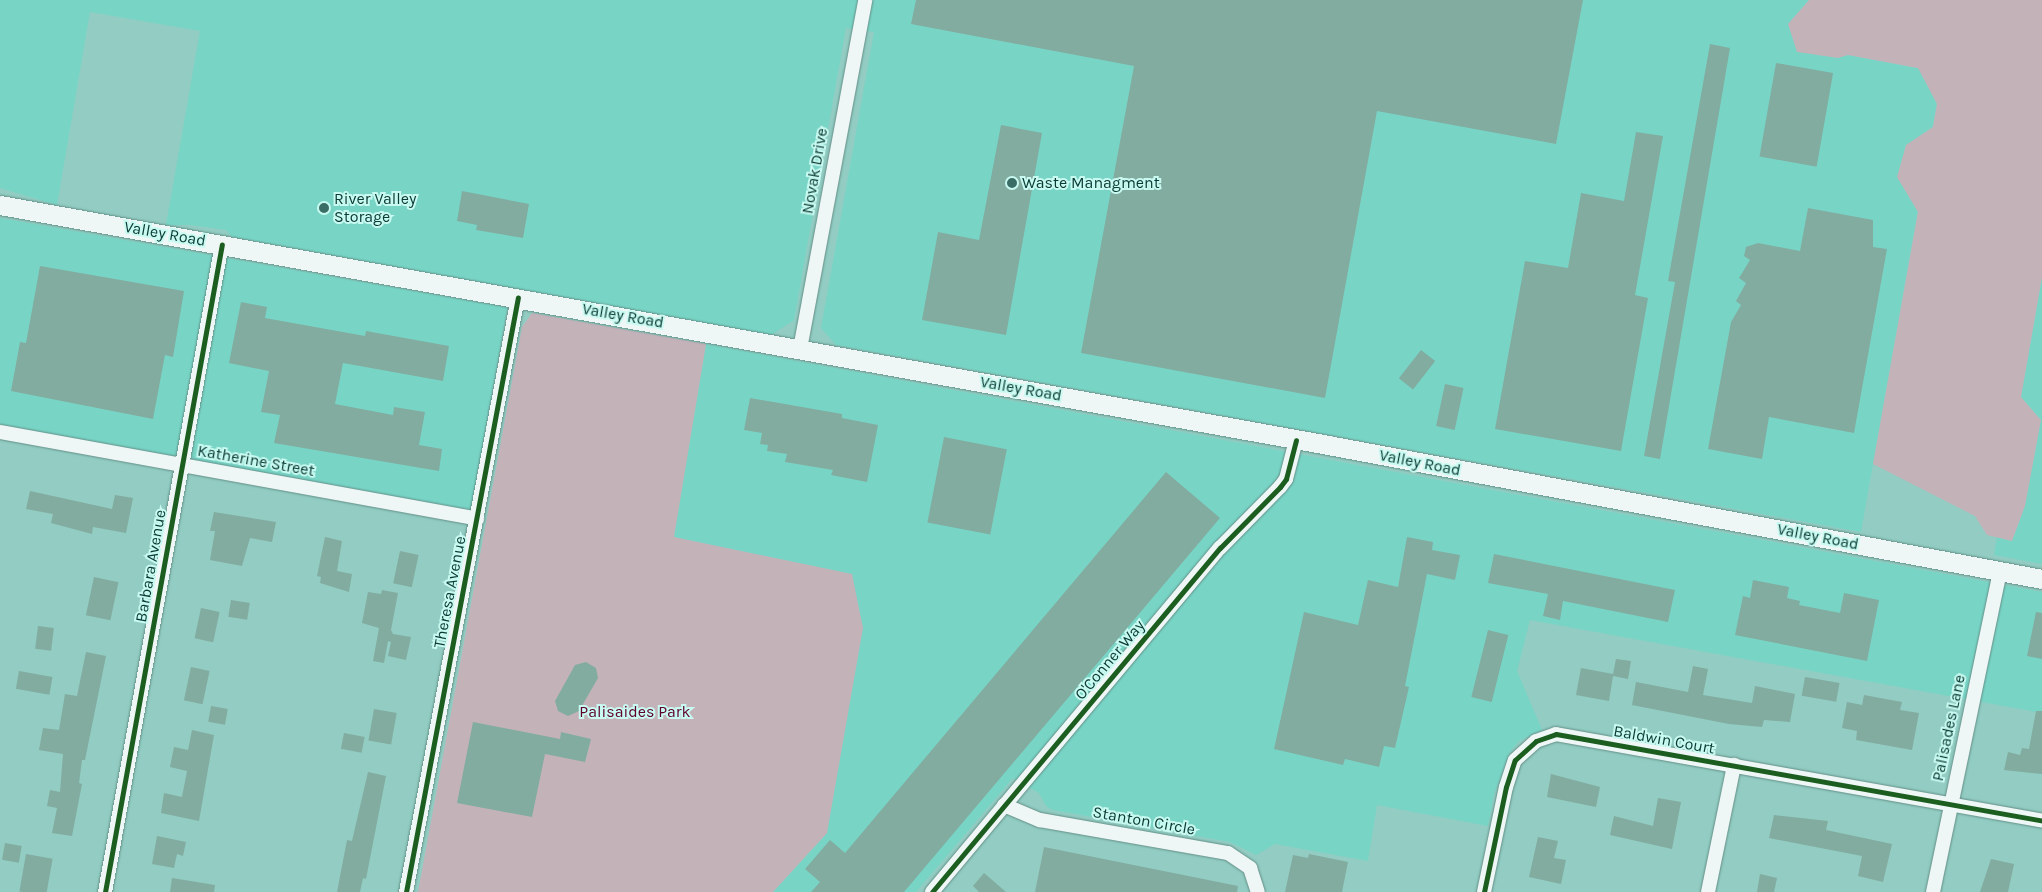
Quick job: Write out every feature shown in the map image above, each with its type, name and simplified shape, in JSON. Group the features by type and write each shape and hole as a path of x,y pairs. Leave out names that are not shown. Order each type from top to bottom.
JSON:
{"main road":[{"name":"Valley Road","path":"0,204 518,297 2042,579"}],"street":[{"name":"Novak Drive","path":"800,349 865,0"},
{"name":"Barbara Avenue","path":"105,892 222,244"},
{"name":"Theresa Avenue","path":"406,892 518,297"},
{"name":"Katherine Street","path":"0,432 476,519"},
{"name":"O'Conner Way","path":"932,892 1220,548 1280,487 1286,479 1296,440"},
{"name":"Palisades Lane","path":"1933,892 2000,571"},
{"name":"Baldwin Court","path":"1484,892 1511,771 1521,753 1544,737 1571,736 2042,821"},
{"path":"1708,892 1734,765"},
{"name":"Stanton Circle","path":"1004,805 1040,820 1228,854 1250,868 1258,892"}],"shaded area":[{"path":"0,0 1858,0 1848,55 1942,73 1861,532 836,345 821,328 874,32 846,28 794,320 771,335 232,237 226,230 190,225 166,225 200,31 90,12 57,205 0,188"},
{"path":"0,218 507,307 471,512 0,429"},
{"path":"2042,276 2042,564 1994,555"},
{"path":"706,344 2042,592 2042,713 1530,620 1517,671 1542,730 1519,741 1510,752 1494,794 1488,826 1377,805 1368,861 1275,844 1256,855 1230,842 1053,810 1046,806 1039,793 1013,778 916,892 773,892 827,833 674,537"}],"green space":[{"path":"1809,0 2042,0 2042,277 2021,397 2041,420 2025,506 2012,541 1987,535 1975,516 1873,464 1918,212 1897,177 1906,145 1933,127 1937,104 1918,68 1848,55 1838,58 1797,52 1788,24"},
{"name":"Palisaides Park","path":"532,313 706,344 674,537 852,574 863,628 827,833 773,892 418,892 522,327"}],"building":[{"path":"916,0 1583,0 1556,144 1377,111 1325,398 1081,353 1134,66 911,24"},
{"path":"1710,44 1730,48 1660,459 1644,456 1675,282 1668,281"},
{"path":"1776,63 1833,73 1817,167 1760,157"},
{"name":"Waste Managment","path":"1001,125 1042,133 1006,335 922,320 938,232 979,240"},
{"path":"1636,132 1663,136 1635,295 1648,298 1621,451 1495,429 1525,261 1568,268 1581,193 1624,201"},
{"path":"462,191 529,204 523,238 476,230 477,225 457,221"},
{"path":"1808,208 1873,220 1873,247 1887,249 1854,433 1769,417 1762,459 1708,449 1731,322 1741,305 1736,301 1746,283 1739,278 1750,260 1744,256 1746,247 1758,243 1800,251"},
{"path":"40,266 184,291 173,357 165,355 153,419 11,391 20,342 26,343"},
{"path":"241,302 267,307 265,318 365,336 366,331 449,346 443,381 343,363 335,404 393,415 394,407 425,412 419,445 442,449 439,471 274,443 280,415 261,412 269,371 229,363"},
{"path":"1421,350 1435,361 1413,389 1399,378"},
{"path":"1445,384 1464,388 1455,430 1436,426"},
{"path":"750,398 842,414 842,418 878,425 867,482 831,475 833,470 785,462 787,454 767,451 768,445 760,444 762,433 744,430"},
{"path":"944,437 1007,449 990,535 927,522"},
{"path":"1166,472 1220,518 904,892 811,892 820,882 805,869 830,840 845,853"},
{"path":"30,491 112,509 115,495 133,498 126,533 93,527 92,534 51,523 53,514 26,509"},
{"path":"214,512 276,522 272,542 250,538 242,566 210,560 215,531 210,531"},
{"path":"325,537 342,541 337,571 352,574 349,592 320,583 321,577 317,576"},
{"path":"1407,537 1433,542 1432,550 1460,555 1455,580 1427,574 1405,686 1409,687 1395,748 1384,746 1379,767 1345,759 1343,765 1274,749 1304,612 1358,625 1368,580 1398,587"},
{"path":"400,551 419,555 412,587 393,583"},
{"path":"1494,554 1675,590 1668,622 1563,601 1560,620 1543,616 1548,594 1488,583"},
{"path":"94,577 118,582 110,620 86,615"},
{"path":"1753,580 1789,587 1787,598 1800,601 1799,605 1840,613 1844,593 1879,600 1867,661 1735,635 1743,596 1750,598"},
{"path":"382,590 398,593 391,630 393,634 411,637 406,660 388,656 391,642 388,641 384,663 373,661 379,628 362,623 368,592 381,594"},
{"path":"231,600 250,603 247,620 228,617"},
{"path":"201,608 220,612 213,642 195,638"},
{"path":"2036,612 2042,613 2042,659 2027,656"},
{"path":"38,626 54,628 51,651 35,649"},
{"path":"1488,630 1508,635 1492,702 1471,697"},
{"path":"86,652 106,656 85,760 82,760 79,783 82,784 72,836 52,833 57,808 47,806 50,790 60,792 63,754 39,750 43,728 59,730 65,694 77,696"},
{"path":"1616,659 1631,661 1628,679 1613,676 1609,701 1576,695 1581,668 1613,674"},
{"path":"586,662 596,668 598,678 579,711 568,716 558,711 555,701 575,665"},
{"path":"1693,666 1708,669 1703,695 1752,703 1755,686 1795,694 1790,722 1764,720 1762,727 1729,724 1632,705 1636,682 1688,692"},
{"path":"191,667 210,671 203,704 184,700"},
{"path":"19,671 52,677 49,695 16,689"},
{"path":"1805,677 1839,683 1836,702 1802,696"},
{"path":"1864,695 1902,702 1900,710 1919,713 1912,750 1856,740 1857,731 1842,728 1847,702 1862,705"},
{"path":"211,706 228,709 225,725 208,722"},
{"path":"374,709 397,713 391,745 368,741"},
{"path":"2036,711 2042,711 2042,774 2004,770 2008,752 2020,755 2022,748 2029,749"},
{"path":"473,722 560,739 561,732 591,739 585,762 545,754 532,817 457,803"},
{"path":"192,730 214,735 199,821 161,813 164,793 182,797 187,771 170,767 174,747 188,750"},
{"path":"344,733 365,737 362,753 341,749"},
{"path":"368,772 386,776 366,879 363,878 360,892 337,892 347,840 352,841"},
{"path":"1551,774 1600,787 1596,807 1547,797"},
{"path":"1658,798 1681,802 1672,849 1610,835 1614,816 1653,826"},
{"path":"1774,815 1828,821 1826,830 1892,844 1883,882 1858,876 1862,856 1769,838"},
{"path":"157,836 186,842 183,856 177,854 174,868 152,864"},
{"path":"1538,837 1558,841 1554,858 1566,860 1561,884 1529,877"},
{"path":"5,843 22,846 19,863 2,860"},
{"path":"1044,847 1238,886 1237,892 1035,892"},
{"path":"26,854 53,859 47,892 19,891"},
{"path":"1309,854 1348,862 1342,892 1285,892 1293,855 1308,858"},
{"path":"1991,859 2014,864 2008,892 1980,892"},
{"path":"984,873 1006,892 979,892 973,886"},
{"path":"1760,874 1777,878 1774,892 1757,892"},
{"path":"172,878 215,885 214,892 170,892"}],"cycle path":[{"path":"105,892 222,244"},
{"path":"406,892 518,297"},
{"path":"932,892 1220,548 1280,487 1286,479 1296,440"},
{"path":"1484,892 1506,787 1515,760 1536,741 1556,734 2042,821"}],"place":[{"name":"Waste Managment","path":"1012,183"},
{"name":"River Valley Storage","path":"324,208"}]}
